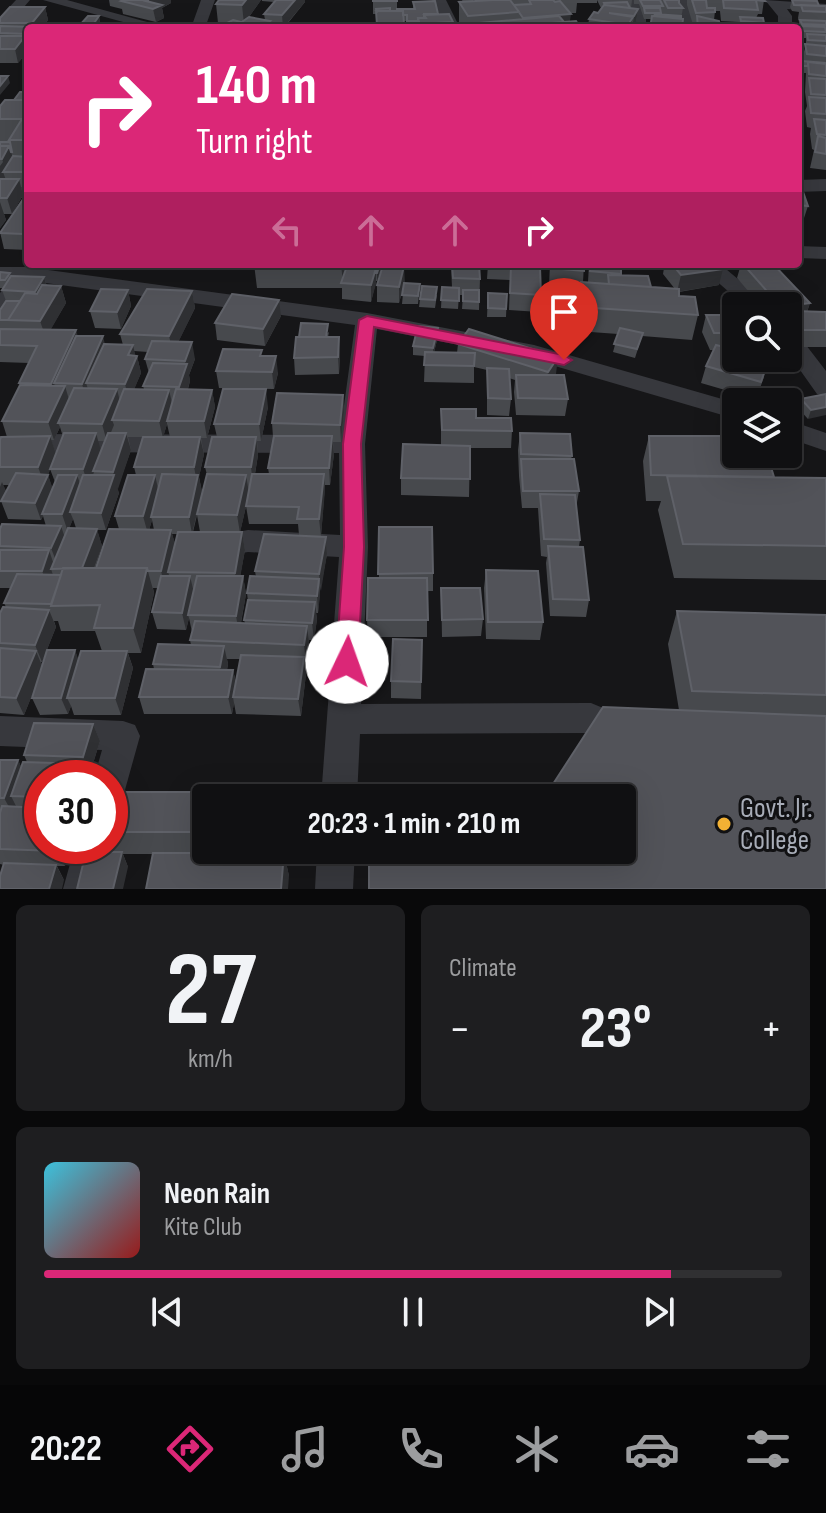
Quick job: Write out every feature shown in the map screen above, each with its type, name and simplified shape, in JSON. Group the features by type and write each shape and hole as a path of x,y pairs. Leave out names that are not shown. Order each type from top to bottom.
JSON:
{"street":[{"path":"0,26 23,0"},
{"path":"50,0 146,24"},
{"path":"199,24 208,0"},
{"path":"439,0 451,24"},
{"path":"632,0 639,24"},
{"path":"680,0 687,24"},
{"path":"774,2 826,8"},
{"path":"774,2 785,16 785,24"},
{"path":"802,180 826,185"},
{"path":"0,192 24,192"},
{"path":"802,252 826,253"},
{"path":"712,268 742,292"},
{"path":"0,273 30,269 367,320 534,352 722,407"},
{"path":"0,308 30,269"},
{"path":"340,784 354,547 352,444 367,320"},
{"path":"802,356 826,388"},
{"path":"17,414 4,443 352,444"},
{"path":"802,434 826,442"},
{"path":"190,546 222,547 248,541 354,547"},
{"path":"344,719 591,718"},
{"path":"0,731 123,736 117,760"},
{"path":"82,889 89,864"},
{"path":"334,889 335,864"}],"building":[{"path":"123,0 149,0 146,1 162,5 153,9"},
{"path":"219,0 246,0 242,5 216,4"},
{"path":"276,0 295,0 282,15 264,14"},
{"path":"510,0 519,12 468,16 459,2"},
{"path":"529,0 560,1 571,14 523,18 514,5 531,4"},
{"path":"640,0 660,0 663,6 643,6"},
{"path":"664,0 679,0 683,8 668,8"},
{"path":"692,0 706,0 707,8 715,8 715,12 696,13"},
{"path":"723,0 756,0 758,10 724,8"},
{"path":"792,0 817,1 819,6 794,5"},
{"path":"435,1 438,14 423,14 426,15 418,21 407,21 403,11 397,11 415,9 413,2"},
{"path":"627,2 630,8 604,3"},
{"path":"604,5 638,9 634,16 609,13 633,17 629,24 589,19 594,12 598,13"},
{"path":"801,5 826,6 826,12 803,11"},
{"path":"10,7 45,7 32,23 0,23 0,18"},
{"path":"644,8 660,8 661,13 645,13"},
{"path":"376,11 403,11 404,24 377,24"},
{"path":"449,14 453,22 420,24 418,18 426,18 424,15"},
{"path":"88,16 99,16 93,24 81,24"},
{"path":"559,16 564,22 539,24 467,24"},
{"path":"652,16 683,19 682,24 651,24"},
{"path":"654,16 681,16 681,18"},
{"path":"697,16 719,21 719,24 698,24"},
{"path":"249,17 270,21 265,24 239,24"},
{"path":"740,17 763,18 764,23 741,21"},
{"path":"800,20 826,21 826,25 802,24"},
{"path":"0,26 24,27 24,34 0,33"},
{"path":"802,26 825,27 826,32 803,31"},
{"path":"807,34 826,35 826,41 808,40"},
{"path":"0,36 24,36 15,49 0,49"},
{"path":"805,44 826,46 826,56 807,54"},
{"path":"808,62 826,64 826,76 809,74"},
{"path":"809,78 826,79 826,95 811,94"},
{"path":"20,92 24,92 24,100 14,100"},
{"path":"809,97 826,98 826,114 811,113"},
{"path":"5,100 24,100 24,140 9,140 22,119 0,119 0,106"},
{"path":"814,119 826,120 826,135 817,134"},
{"path":"818,136 826,138 826,154 815,152"},
{"path":"0,142 10,142 12,152 9,146 0,146"},
{"path":"0,146 9,146 2,159 0,159"},
{"path":"13,156 24,157 24,172 3,172"},
{"path":"0,179 19,179 7,198 0,198"},
{"path":"802,189 808,206 802,205"},
{"path":"24,198 23,234 0,233"},
{"path":"346,268 376,268 371,285 341,283"},
{"path":"382,268 404,268 399,287 377,285"},
{"path":"452,268 479,268 480,279 453,278"},
{"path":"511,268 540,268 541,295 510,293"},
{"path":"551,268 584,268 584,271"},
{"path":"590,268 621,268 621,274 590,271"},
{"path":"675,268 723,269 681,275"},
{"path":"747,268 777,268 800,292 768,292"},
{"path":"0,272 10,273 5,280 0,280"},
{"path":"608,275 648,276 651,287 609,284"},
{"path":"11,276 44,277 35,292 2,290"},
{"path":"581,282 679,289 679,296 695,297 698,315 580,307"},
{"path":"404,283 420,284 418,296 402,295"},
{"path":"42,285 61,286 40,321 8,320 25,293 37,294"},
{"path":"422,286 437,287 435,300 420,299"},
{"path":"442,287 459,288 459,301 441,300"},
{"path":"101,289 128,290 117,312 90,311"},
{"path":"147,289 192,291 169,336 120,334"},
{"path":"463,290 479,290 479,302 463,301"},
{"path":"488,293 507,294 506,309 488,308"},
{"path":"232,294 279,300 263,329 215,323"},
{"path":"6,301 20,301 8,320 0,320 0,310"},
{"path":"802,311 826,312 826,330 803,330"},
{"path":"706,315 722,315 722,333 714,333"},
{"path":"301,323 328,324 326,337 299,337"},
{"path":"418,326 438,328 433,348 413,346"},
{"path":"620,328 643,333 637,349 614,344"},
{"path":"0,329 76,330 51,384 19,383 37,346 0,345"},
{"path":"469,329 558,357 548,372 458,344"},
{"path":"76,336 103,336 82,384 54,383"},
{"path":"296,337 339,337 338,357 294,358"},
{"path":"152,341 192,342 185,361 145,359"},
{"path":"104,344 133,345 128,355 137,356 125,384 86,383"},
{"path":"716,345 722,346 722,371 706,366"},
{"path":"223,349 262,350 260,356 276,356 272,372 216,371"},
{"path":"425,352 475,353 474,366 424,365"},
{"path":"153,363 187,364 179,387 143,386"},
{"path":"487,368 509,369 511,399 488,398"},
{"path":"727,372 764,372 761,382"},
{"path":"516,375 564,375 568,399 518,398"},
{"path":"20,385 65,386 48,422 2,421"},
{"path":"74,388 117,389 102,424 58,423"},
{"path":"124,389 169,390 159,421 112,420"},
{"path":"176,389 212,390 204,421 167,421"},
{"path":"223,389 266,389 259,424 214,424"},
{"path":"277,393 343,395 340,425 272,423"},
{"path":"826,394 826,407 811,410 802,399"},
{"path":"441,409 476,409 476,418 511,418 512,431 442,430"},
{"path":"64,433 96,433 83,469 50,469"},
{"path":"108,433 126,433 113,472 93,471"},
{"path":"520,433 570,434 572,456 521,454"},
{"path":"50,436 38,467 0,467 1,437"},
{"path":"274,436 332,436 329,468 268,468"},
{"path":"649,436 722,436 722,468 771,468 774,477 651,475"},
{"path":"143,437 200,437 194,467 134,467"},
{"path":"212,437 256,437 251,467 205,467"},
{"path":"403,444 470,446 470,479 401,478"},
{"path":"521,459 574,459 579,491 523,491"},
{"path":"16,473 48,475 35,503 1,501"},
{"path":"162,474 198,475 189,517 151,517"},
{"path":"207,474 246,475 237,515 197,514"},
{"path":"252,474 324,474 319,519 297,519 299,507 246,506"},
{"path":"58,475 77,475 62,514 42,514"},
{"path":"83,475 114,475 101,513 70,512"},
{"path":"128,475 155,475 143,516 115,516"},
{"path":"667,476 826,478 826,546 683,544"},
{"path":"540,494 575,495 580,540 544,539"},
{"path":"2,524 61,526 51,548 0,546"},
{"path":"379,527 432,527 433,573 378,574"},
{"path":"68,528 97,529 82,568 51,569"},
{"path":"109,529 171,530 161,571 96,568"},
{"path":"178,532 242,532 235,573 168,572"},
{"path":"264,534 326,537 319,574 255,571"},
{"path":"548,546 583,547 589,600 553,599"},
{"path":"0,550 49,550 42,571 0,571"},
{"path":"63,568 147,568 133,628 94,628 100,605 51,606"},
{"path":"486,570 538,571 543,622 488,622"},
{"path":"17,574 61,575 51,604 4,603"},
{"path":"161,576 190,576 182,613 152,612"},
{"path":"197,576 243,576 236,616 188,615"},
{"path":"250,576 319,579 317,596 247,593"},
{"path":"368,578 427,578 428,620 367,620"},
{"path":"441,588 480,588 483,619 442,620"},
{"path":"248,600 315,602 312,623 244,620"},
{"path":"3,607 49,610 35,645 0,643 0,613"},
{"path":"677,611 826,615 826,695 692,691"},
{"path":"195,621 307,626 304,645 190,640"},
{"path":"393,639 422,640 421,682 391,681"},
{"path":"158,644 224,646 220,667 153,664"},
{"path":"0,648 36,651 16,698 0,697"},
{"path":"47,650 75,650 61,698 32,698"},
{"path":"81,651 127,651 115,698 67,698"},
{"path":"241,655 304,657 298,699 233,697"},
{"path":"146,669 233,670 228,697 139,697"},
{"name":"Govt. Jr. College","path":"603,707 826,716 826,889 369,889 369,864 636,864 636,784 553,784"},
{"path":"34,723 93,724 83,757 24,755"},
{"path":"0,760 18,760 4,798 0,798"},
{"path":"23,762 24,762 24,796 11,796"},
{"path":"128,792 192,792 192,832 128,832"},
{"path":"2,806 24,807 24,850 0,849"},
{"path":"153,853 192,853 192,864 283,864 281,889 146,889"},
{"path":"4,863 56,865 49,889 0,889"},
{"path":"83,864 119,864 113,889 77,889"}],"place":[{"name":"Govt. Jr. College","path":"724,824"}],"route":[{"path":"347,662 354,547 352,444 367,320 564,360"}]}
